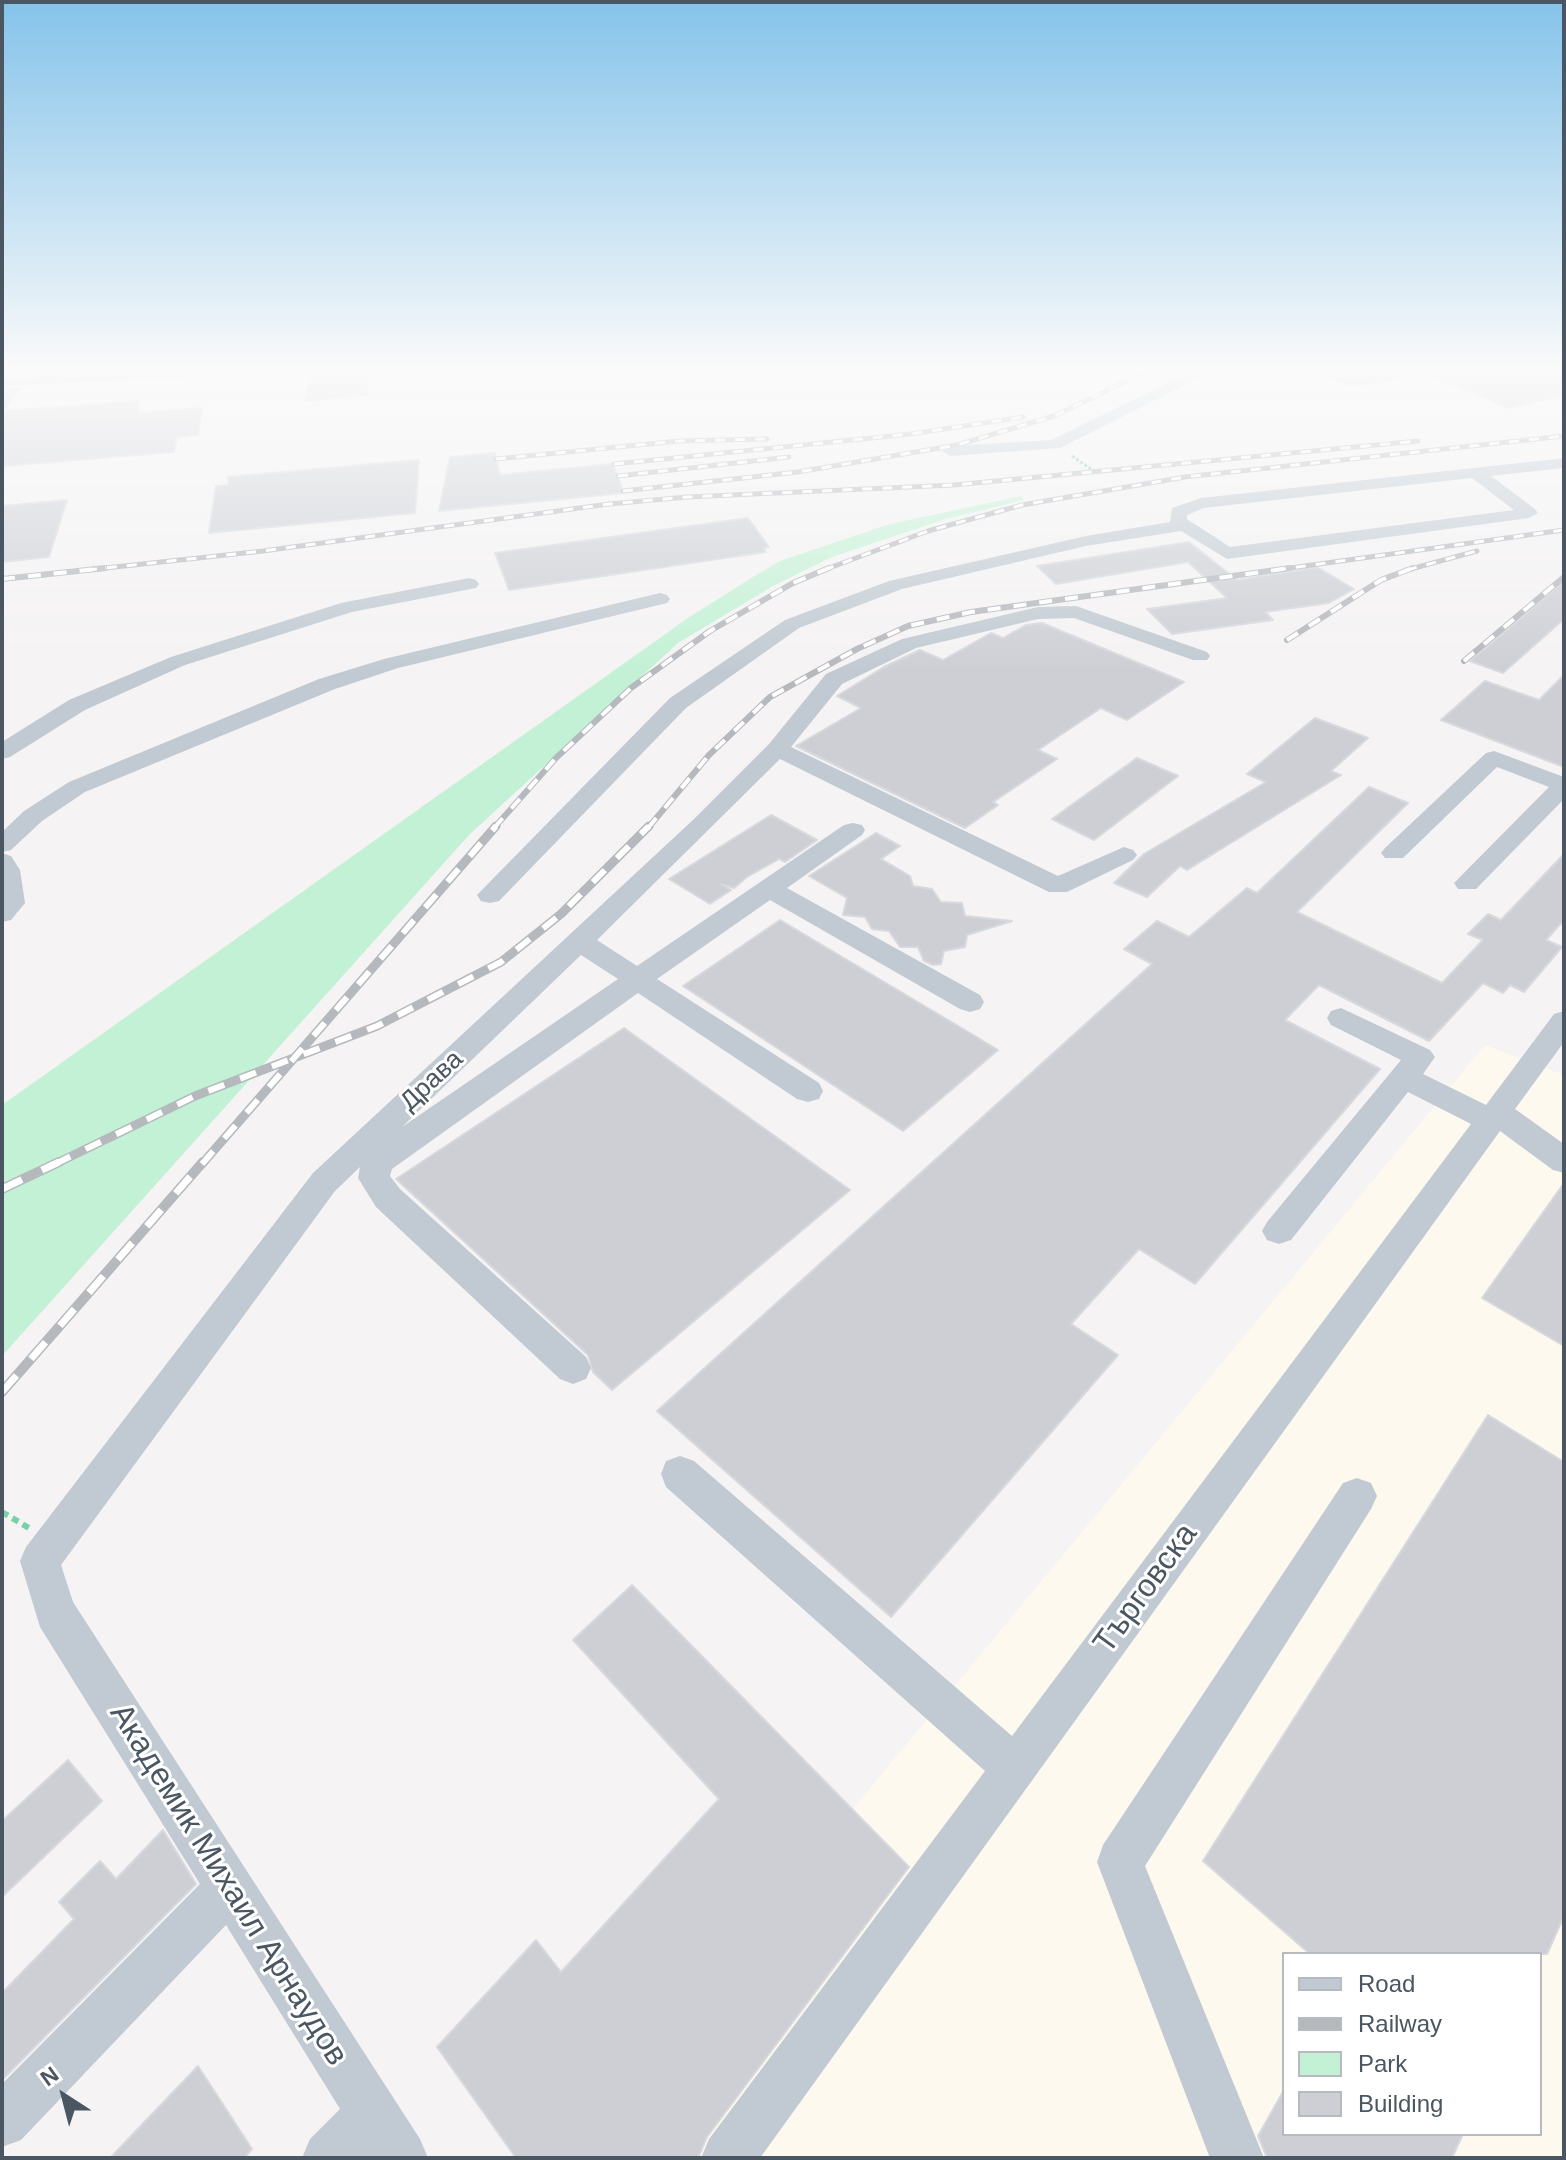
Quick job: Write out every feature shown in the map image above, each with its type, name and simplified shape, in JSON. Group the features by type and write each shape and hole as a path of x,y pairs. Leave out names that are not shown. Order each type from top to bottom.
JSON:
{"street":[{"path":"1476,473 1529,513 1227,553 1178,521 1178,512 1201,503 1504,470"},
{"path":"490,895 678,703 792,624 896,585 1086,541 1185,525"},
{"path":"2,752 77,705 178,661 348,607 469,584"},
{"path":"2,845 33,816 77,787 327,684 391,663 660,599"},
{"name":"Драва","path":"55,1612 40,1561 324,1182 581,942 777,749 834,679 930,636 1038,613 1076,612 1200,656"},
{"path":"777,749 1058,886 1124,855"},
{"path":"1394,853 1494,758 1564,785 1467,883"},
{"path":"573,1368 388,1198 374,1178 377,1163 417,1132 853,830"},
{"path":"2,861 7,870 12,903 2,914"},
{"path":"770,889 970,1002"},
{"path":"581,942 808,1091"},
{"path":"1279,1231 1420,1057 1341,1018"},
{"name":"Търговска","path":"728,2158 1564,1021"},
{"path":"1404,1077 1494,1116 1564,1161"},
{"path":"680,1474 1015,1768"},
{"path":"1237,2158 1120,1862 1357,1496"},
{"name":"Академик Михаил Арнаудов","path":"55,1612 401,2158"},
{"path":"2,2121 230,1887"},
{"path":"329,2158 373,2114"}],"shaded area":[{"path":"1485,1045 1564,1075 1564,2158 564,2158"}],"green space":[{"path":"1021,496 1024,500 946,519 832,557 773,586 678,643 469,835 2,1356 2,1105 688,618 748,580 780,561 890,524"}],"building":[{"path":"309,470 418,470 415,513 209,533 216,486 229,485 228,477"},
{"path":"447,470 499,470 500,475 553,470 615,470 624,493 439,511"},
{"path":"67,500 49,557 2,562 2,506"},
{"path":"748,518 769,547 763,548 766,552 509,590 495,553"},
{"path":"1189,542 1237,580 1317,567 1354,589 1329,603 1265,612 1273,620 1172,634 1147,609 1227,598 1188,562 1056,584 1037,566"},
{"path":"1564,581 1564,619 1503,673 1470,661"},
{"path":"1042,623 1184,682 1127,720 1101,708 1038,750 1057,759 993,802 998,805 965,828 796,746 861,708 837,696 884,667 920,650 943,660 991,633 1003,638 1026,625"},
{"path":"1564,675 1564,767 1441,720 1485,681 1539,700"},
{"path":"1315,718 1368,738 1331,771 1341,775 1187,870 1180,866 1147,897 1114,883 1144,854 1266,782 1247,774"},
{"path":"1137,758 1178,776 1094,840 1052,819"},
{"path":"1369,787 1408,803 1297,912 1442,983 1483,940 1468,934 1488,914 1501,920 1564,854 1564,920 1546,940 1562,947 1524,992 1510,985 1503,993 1483,983 1429,1041 1319,985 1285,1020 1380,1069 1195,1284 1139,1249 1071,1324 1118,1355 891,1617 657,1411 1152,964 1124,949 1157,921 1189,937 1247,888 1257,893"},
{"path":"771,815 817,840 785,862 779,859 734,888 721,884 731,890 710,904 669,879"},
{"path":"876,833 900,846 881,859 910,876 913,886 932,889 941,902 962,903 965,916 1012,921 967,935 965,947 944,951 941,964 933,965 924,961 918,947 900,947 889,931 872,929 865,917 843,915 847,898 809,876"},
{"path":"780,920 998,1050 903,1131 683,986"},
{"path":"624,1028 850,1190 612,1390 593,1372 588,1355 396,1179"},
{"path":"1564,1183 1564,1346 1482,1298"},
{"path":"1488,1415 1564,1462 1564,1916 1547,1954 1308,1952 1203,1861"},
{"path":"632,1585 909,1867 707,2137 698,2158 516,2158 437,2047 536,1940 561,1972 719,1799 573,1640"},
{"path":"68,1760 102,1801 2,1897 2,1821"},
{"path":"163,1830 196,1884 2,2080 2,1993 74,1919 59,1902 100,1861 116,1879"},
{"path":"198,2066 252,2149 244,2158 110,2158"},
{"path":"1282,2094 1282,2136 1462,2136 1452,2158 1267,2158 1258,2136"}],"railway":[{"path":"618,476 674,470"},
{"path":"623,491 811,470"},
{"path":"87,570 263,551 609,504 687,497 954,485 1114,470"},
{"path":"826,569 928,531 1022,505 1185,477 1252,470"},
{"path":"1276,570 1564,530"},
{"path":"1409,569 1477,551"},
{"path":"2,579 106,568"},
{"path":"648,828 709,755 770,697 857,649 908,626 971,612 1290,568"},
{"path":"494,828 556,758 631,688 710,631 793,583 826,569"},
{"path":"1287,640 1381,580 1409,569"},
{"path":"1464,661 1564,577"},
{"path":"294,1058 496,826"},
{"path":"294,1058 377,1026 501,962 561,914 649,826"},
{"path":"55,1164 195,1096 294,1058"},
{"path":"202,1164 294,1058"},
{"path":"2,1189 59,1162"},
{"path":"2,1392 203,1162"}]}
